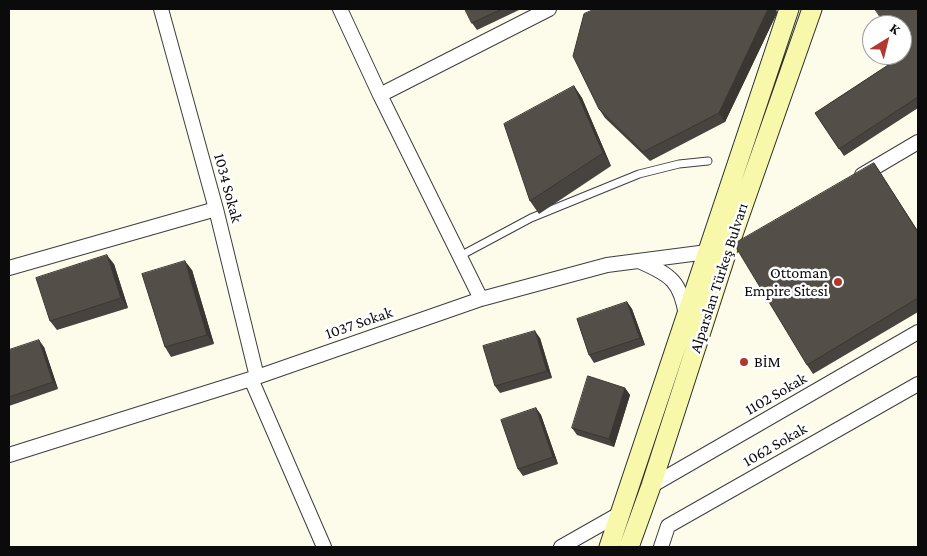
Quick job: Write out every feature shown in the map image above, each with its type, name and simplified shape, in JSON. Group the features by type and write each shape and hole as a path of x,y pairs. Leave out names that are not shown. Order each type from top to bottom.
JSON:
{"main road":[{"name":"Alparslan Türkeş Bulvarı","path":"609,547 789,9"},
{"name":"Alparslan Türkeş Bulvarı","path":"629,547 735,247 812,9"}],"street":[{"name":"1034 Sokak","path":"161,9 216,209 254,378 324,547"},
{"path":"340,9 380,95 481,299"},
{"path":"380,95 532,13 549,9"},
{"path":"852,181 918,142"},
{"path":"9,268 216,209"},
{"name":"1037 Sokak","path":"9,455 254,378 481,299 607,265 640,262 735,247"},
{"path":"640,262 656,269 671,279 681,291 686,316"},
{"name":"1102 Sokak","path":"651,486 918,332"},
{"name":"1062 Sokak","path":"661,547 668,526 918,384"},
{"path":"561,547 621,513"}],"lane":[{"path":"460,256 531,218 638,174 680,164 708,161"}],"building":[{"path":"465,9 502,9 472,23"},
{"path":"595,9 768,9 719,113 643,152 599,109 573,56 584,14"},
{"path":"875,9 918,9 918,97 839,149 815,113 888,65 912,65 912,15 879,15"},
{"path":"574,86 603,153 530,201 504,124"},
{"name":"Ottoman Empire Sitesi","path":"874,163 918,232 918,298 807,365 734,244"},
{"path":"107,255 121,298 50,321 36,278"},
{"path":"185,261 207,335 165,347 142,274"},
{"path":"627,302 640,338 589,355 577,319"},
{"path":"535,331 547,371 495,386 483,346"},
{"path":"39,340 53,382 9,397 9,350"},
{"path":"588,376 625,388 609,439 572,428"},
{"path":"536,408 553,457 518,469 501,420"}],"place":[{"name":"Ottoman Empire Sitesi","path":"838,282"},
{"name":"BİM","path":"744,362"}]}
